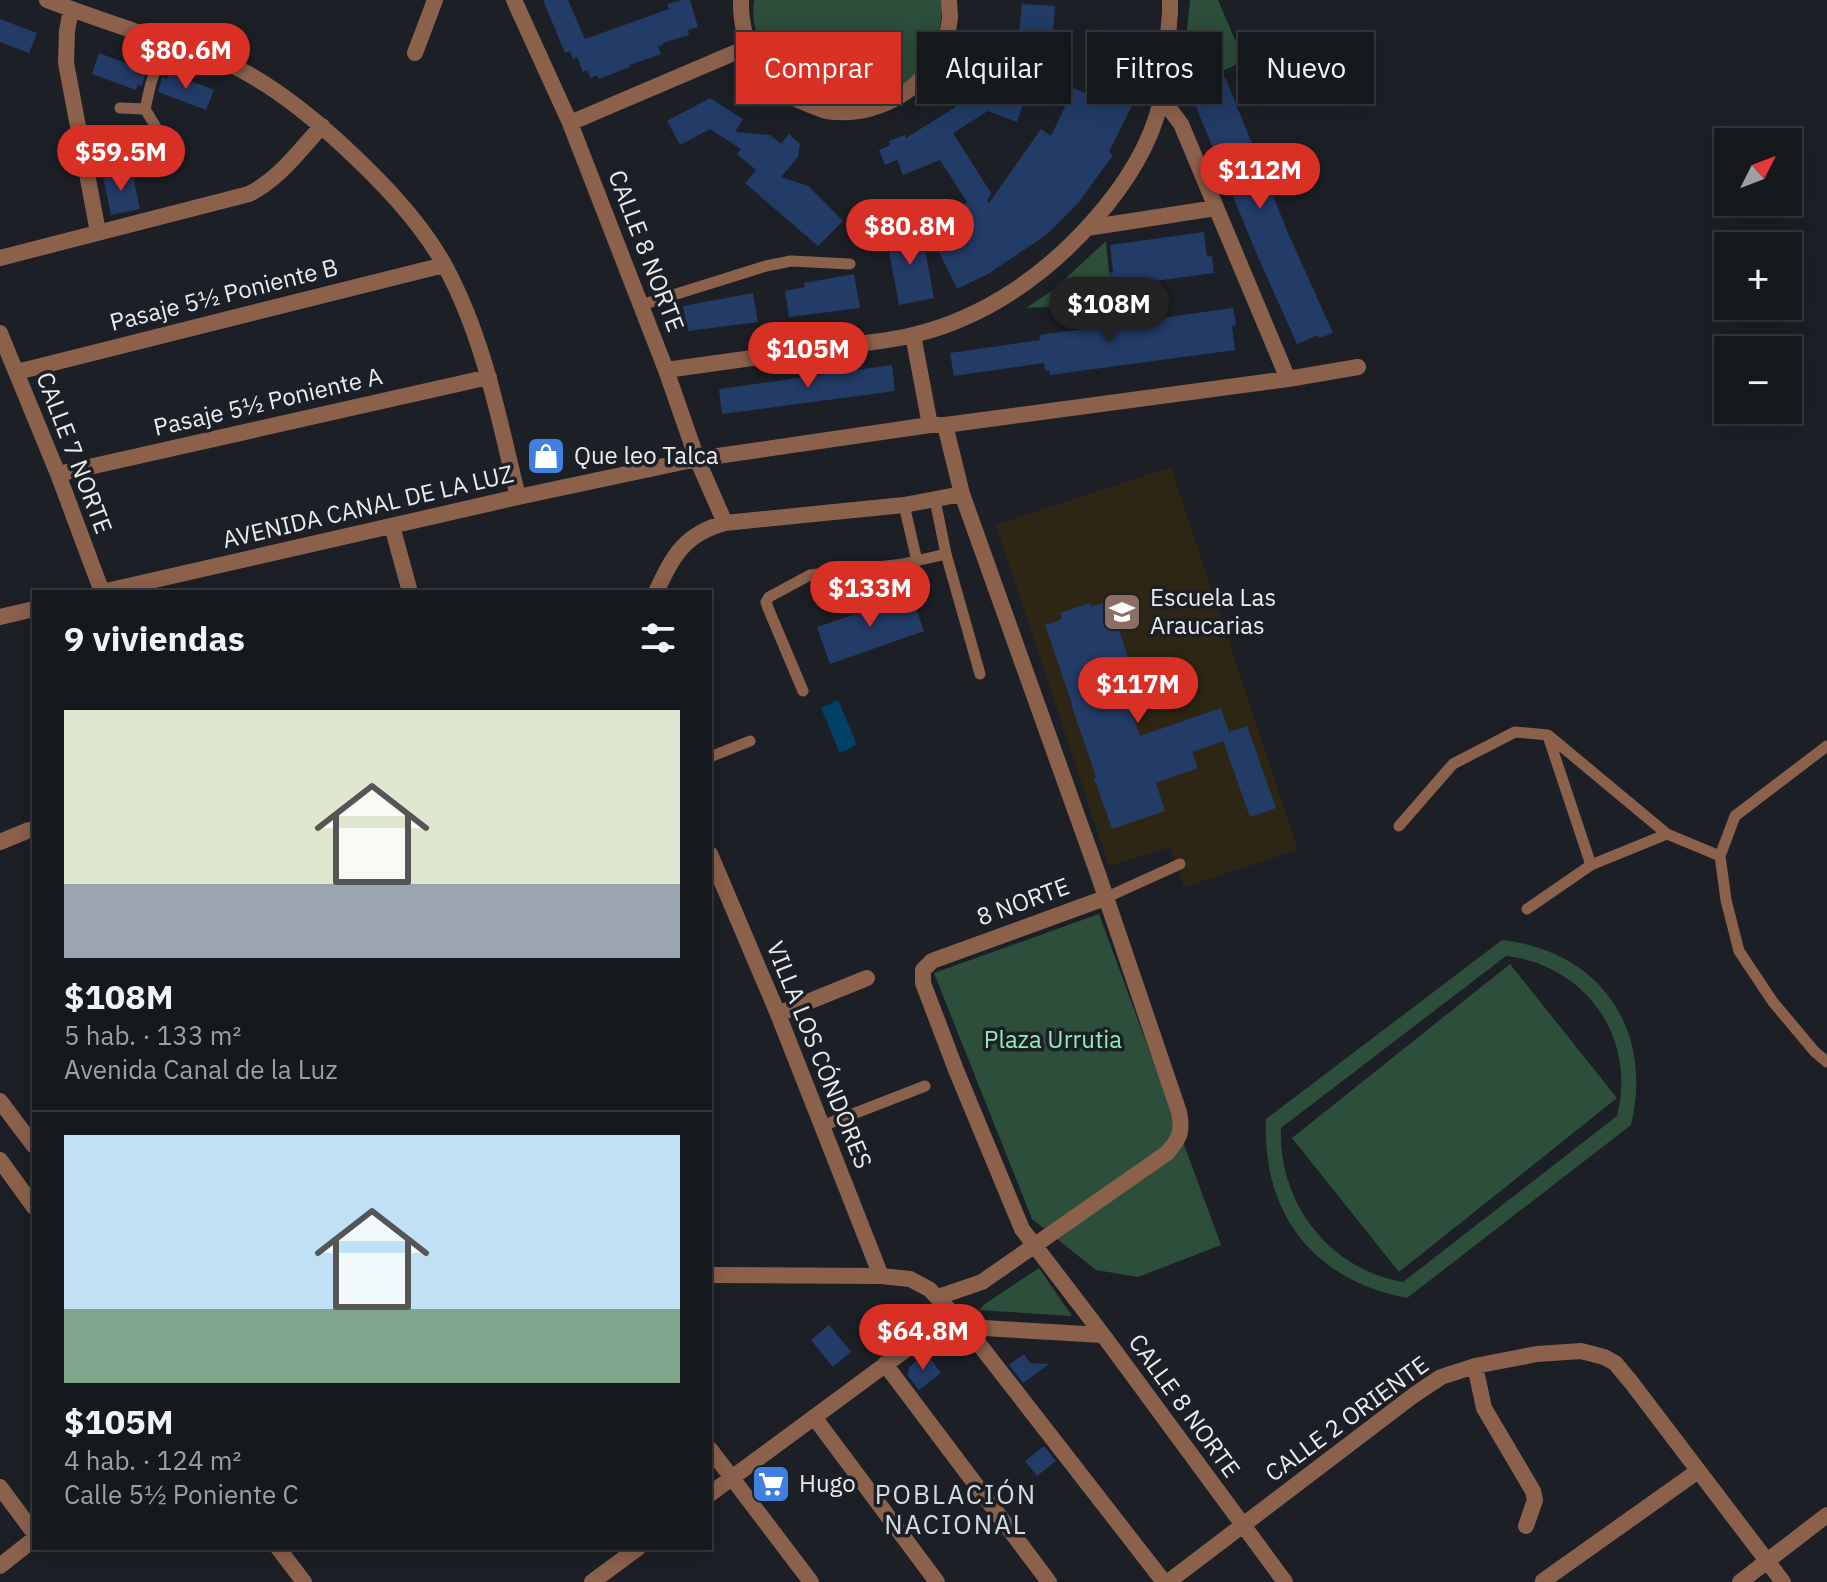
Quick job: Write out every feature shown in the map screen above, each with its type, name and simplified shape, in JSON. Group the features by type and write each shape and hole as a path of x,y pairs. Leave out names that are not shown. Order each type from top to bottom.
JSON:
{"street":[{"path":"47,0 226,63 276,90 361,162 426,238 444,265 468,314 489,377 518,497"},
{"path":"415,53 435,0"},
{"name":"CALLE 8 NORTE","path":"514,0 570,123 666,370 697,459 725,523"},
{"path":"741,0 744,32"},
{"path":"901,96 922,81 941,52 950,19 949,0"},
{"path":"1168,32 1170,0"},
{"path":"71,9 66,63 98,232"},
{"path":"570,123 736,52"},
{"path":"807,104 826,111 861,112 885,104"},
{"path":"666,370 913,335 985,308 1016,291 1087,228 1116,194 1147,141 1160,104"},
{"path":"1162,104 1169,108 1181,124 1288,379"},
{"path":"0,258 249,194 274,178 322,126"},
{"path":"1087,228 1216,208"},
{"name":"Pasaje 5½ Poniente B","path":"17,372 444,265"},
{"name":"CALLE 7 NORTE","path":"0,333 101,590"},
{"name":"8 NORTE","path":"913,335 938,425 1105,898 932,961 923,970 923,983 1022,1229 1103,1335"},
{"name":"AVENIDA CANAL DE LA LUZ","path":"111,590 697,459 1358,367"},
{"name":"Pasaje 5½ Poniente A","path":"58,474 489,377"},
{"path":"657,590 673,559 689,538 708,527 904,505 962,494"},
{"path":"392,526 409,590"},
{"path":"0,617 32,609"},
{"path":"0,842 32,830"},
{"name":"VILLA LOS CÓNDORES","path":"712,859 778,1014 881,1276"},
{"path":"938,1297 982,1282 1167,1153 1180,1136 1182,1125 1179,1112 1105,898"},
{"path":"778,1014 867,978"},
{"path":"0,1101 32,1143"},
{"path":"0,1160 32,1204"},
{"path":"712,1275 881,1276 918,1282 938,1297 965,1326 1166,1582"},
{"path":"712,1493 931,1331 965,1326 1103,1335"},
{"name":"CALLE 8 NORTE","path":"1103,1335 1285,1582"},
{"name":"CALLE 2 ORIENTE","path":"1166,1582 1441,1377 1475,1366 1537,1354 1581,1351 1615,1363 1783,1582"},
{"path":"885,1364 1049,1582"},
{"path":"1475,1366 1484,1408 1533,1491 1535,1500 1526,1526"},
{"path":"814,1417 937,1582"},
{"path":"712,1451 811,1582"},
{"path":"1543,1581 1698,1471"},
{"path":"0,1487 32,1530"},
{"path":"1740,1582 1827,1515"},
{"path":"0,1566 32,1541"},
{"path":"280,1550 304,1582"},
{"path":"592,1582 635,1550"}],"lane":[{"path":"165,42 145,109 165,142"},
{"path":"120,108 145,109"},
{"path":"641,305 791,261 850,264"},
{"path":"935,500 946,554 980,674"},
{"path":"904,505 917,561"},
{"path":"803,691 767,599 810,575 917,561 946,554"},
{"path":"1399,826 1453,764 1515,732 1548,735 1667,834 1720,856"},
{"path":"1548,735 1591,865"},
{"path":"712,756 750,741"},
{"path":"1827,746 1735,816 1720,856 1726,900 1739,951 1773,1002 1827,1062"},
{"path":"1527,909 1591,865 1667,834"},
{"path":"1105,898 1180,864"},
{"path":"822,1126 925,1086"}],"shaded area":[{"name":"Escuela Las Araucarias","path":"1171,467 1298,850 1184,887 1170,847 1109,866 996,525"}],"green space":[{"path":"754,0 941,0 939,32 917,32 917,72 901,86 901,32 756,32"},
{"path":"1190,0 1218,0 1238,47 1238,64 1222,71 1222,32 1187,32"},
{"path":"1106,241 1112,303 1026,308 1053,290"},
{"name":"Plaza Urrutia","path":"1099,914 1221,1245 1138,1277 1096,1270 1032,1219 934,973"},
{"path":"1502,940 1537,947 1567,960 1592,978 1612,1001 1626,1027 1634,1057 1636,1090 1631,1125 1407,1298 1374,1289 1345,1276 1320,1259 1300,1237 1284,1213 1273,1185 1267,1153 1266,1119","holes":["1506,956 1535,962 1560,974 1582,990 1599,1010 1612,1033 1619,1059 1621,1087 1617,1116 1403,1282 1376,1275 1352,1263 1313,1228 1299,1206 1288,1181 1282,1155 1281,1128"]},
{"path":"1510,964 1617,1098 1399,1272 1292,1138"},
{"path":"1039,1268 1072,1316 979,1310 985,1304"}],"water":[{"path":"838,700 857,745 840,753 821,708"}],"building":[{"path":"543,0 568,0 585,39 669,9 667,4 682,0 690,0 698,27 688,30 689,35 663,43 658,47 661,54 599,79 597,75 591,78 587,70 583,72 577,57 573,59 570,51 565,53"},
{"path":"1022,4 1055,6 1053,32 1019,32"},
{"path":"0,19 37,33 29,53 0,42"},
{"path":"99,53 146,71 142,86 138,85 136,90 92,74"},
{"path":"169,73 214,90 206,110 158,92 162,77 167,79"},
{"path":"1225,77 1288,233 1333,333 1319,338 1318,335 1297,344 1258,257 1195,104 1222,104 1222,78"},
{"path":"1074,88 1087,94 1087,104 1133,104 1109,152 1113,155 1079,202 1046,235 988,274 957,289 926,225 967,202 940,160 903,175 897,160 885,165 879,150 890,145 889,141 905,135 906,138 960,104 1023,104 1017,122 988,111 953,133 991,193 989,203 1041,129 1051,136 1066,104 1071,104"},
{"path":"710,98 743,119 735,132 770,135 781,144 789,134 800,144 798,157 781,177 808,186 843,221 818,246 745,183 756,170 737,154 741,149 710,129 680,145 667,121"},
{"path":"132,171 140,209 111,215 103,176"},
{"path":"921,229 934,298 899,305 886,235"},
{"path":"1204,232 1207,257 1212,256 1214,273 1111,287 1110,245"},
{"path":"854,274 860,308 789,317 785,291 805,287 804,283"},
{"path":"753,293 758,322 688,331 683,306"},
{"path":"1233,308 1235,350 1050,375 1049,370 1045,371 1044,363 954,376 950,353 1040,340 1039,335"},
{"path":"892,365 895,391 722,414 719,389"},
{"path":"911,595 924,631 830,664 817,627"},
{"path":"1109,601 1131,666 1117,671 1140,736 1221,708 1229,732 1247,726 1276,808 1250,817 1223,741 1192,752 1198,768 1156,783 1165,811 1112,829 1045,625 1062,618 1060,613 1090,603 1091,607"},
{"path":"829,1325 851,1352 833,1367 811,1340"},
{"path":"926,1353 941,1373 919,1390 908,1376 909,1367"},
{"path":"1024,1354 1030,1363 1049,1364 1023,1383 1009,1365"},
{"path":"1044,1446 1056,1461 1037,1476 1025,1461"}],"place":[{"name":"Que leo Talca","path":"546,456"},
{"name":"Escuela Las Araucarias","path":"1122,612"},
{"name":"Hugo","path":"771,1484"}],"district":[{"name":"POBLACIÓN NACIONAL","path":"956,1510"}]}
